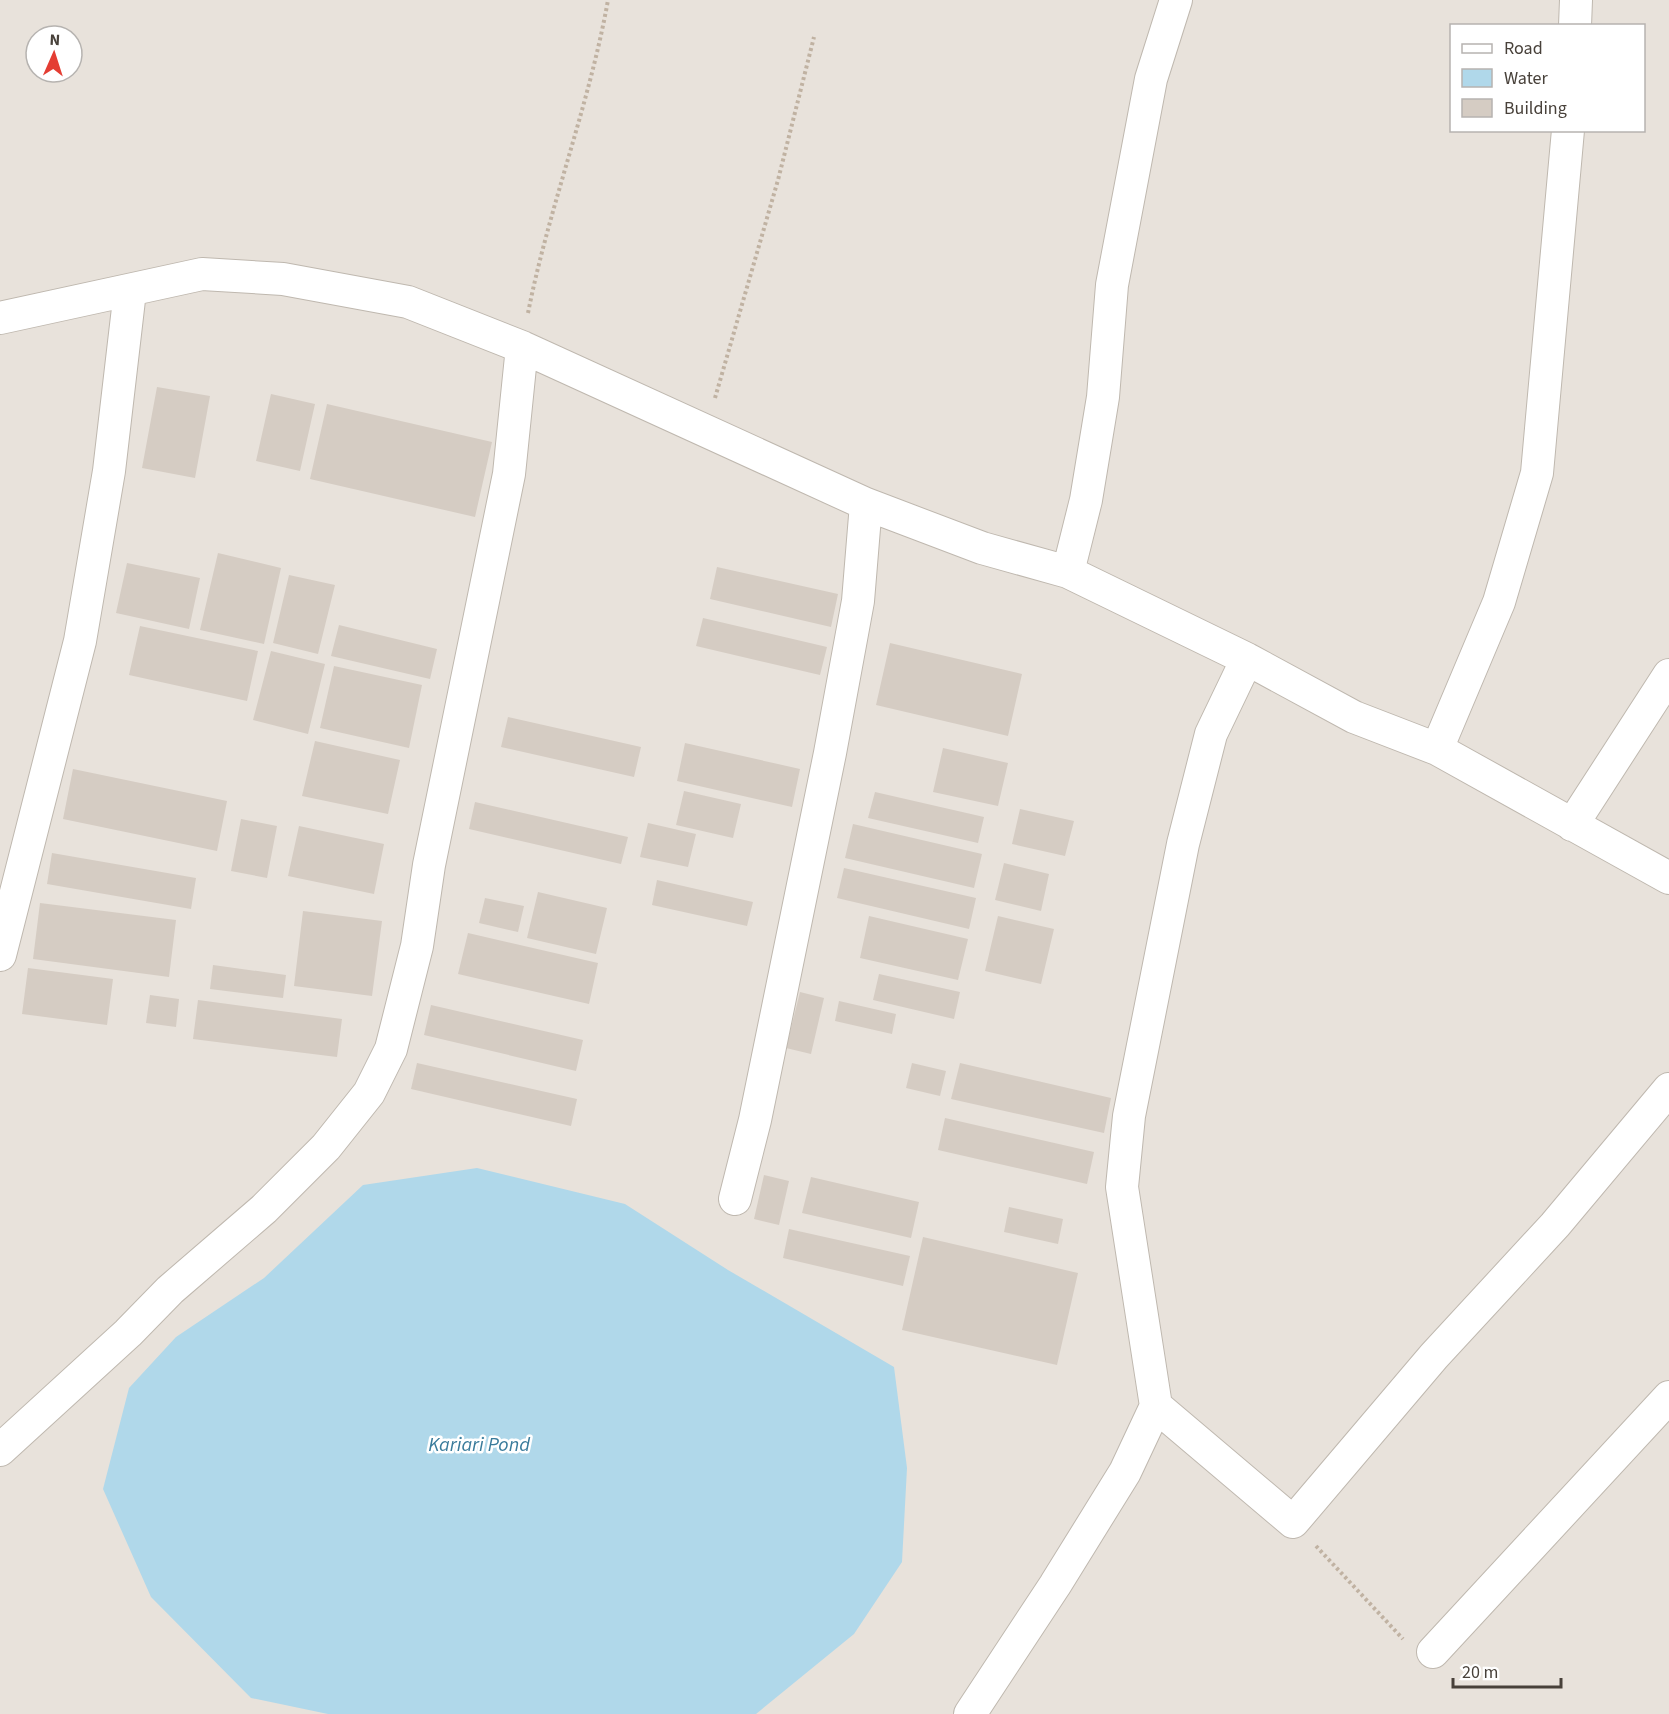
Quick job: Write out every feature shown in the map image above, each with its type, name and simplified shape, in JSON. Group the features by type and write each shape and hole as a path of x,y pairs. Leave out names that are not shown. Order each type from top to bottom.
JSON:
{"street":[{"path":"1068,572 1086,500 1103,398 1112,285 1151,79 1176,0"},
{"path":"1575,24 1576,0"},
{"path":"1437,749 1498,602 1537,473 1568,132"},
{"path":"0,318 202,274 283,279 408,302 522,347 866,504 982,548 1068,572 1247,659 1354,717 1437,749 1669,878"},
{"path":"0,956 80,641 110,471 130,291"},
{"path":"0,1450 128,1333 170,1290 264,1209 326,1147 369,1093 391,1049 417,946 429,865 509,474 522,347"},
{"path":"735,1199 755,1120 830,753 858,601 866,504"},
{"path":"970,1714 1055,1585 1125,1472 1156,1406 1122,1187 1129,1116 1183,844 1208,745 1247,659"},
{"path":"1572,825 1669,675"},
{"path":"1156,1406 1293,1522 1434,1356 1555,1225 1669,1089"},
{"path":"1433,1652 1669,1397"}],"path":[{"path":"522,347 532,291 594,67 608,0"},
{"path":"706,431 778,180 814,37"},
{"path":"1293,1522 1409,1645 1417,1652 1433,1652"}],"shaded area":[{"path":"0,0 1669,0 1669,1714 0,1714"}],"water":[{"name":"Kariari Pond","path":"477,1168 625,1204 728,1270 894,1367 907,1468 902,1562 854,1634 756,1714 328,1714 251,1698 151,1597 103,1489 129,1388 176,1337 264,1278 363,1185"}],"building":[{"path":"157,387 210,396 195,478 142,468"},
{"path":"271,394 315,404 300,471 256,461"},
{"path":"327,404 492,442 475,517 310,479"},
{"path":"218,553 281,568 264,644 200,630"},
{"path":"127,563 200,578 189,629 116,613"},
{"path":"717,567 838,594 831,627 710,599"},
{"path":"289,575 335,585 318,654 273,643"},
{"path":"703,618 827,647 820,675 696,646"},
{"path":"339,625 437,649 430,679 331,656"},
{"path":"140,626 258,651 247,701 129,675"},
{"path":"890,643 1022,674 1008,736 876,705"},
{"path":"271,651 325,664 308,734 253,720"},
{"path":"334,666 422,685 409,748 320,728"},
{"path":"508,717 641,747 634,777 501,747"},
{"path":"315,741 400,760 388,814 302,796"},
{"path":"685,743 800,769 792,807 677,781"},
{"path":"943,748 1008,763 998,806 933,792"},
{"path":"73,769 227,801 217,851 63,819"},
{"path":"684,791 741,804 733,838 676,825"},
{"path":"875,792 984,817 978,843 868,818"},
{"path":"475,802 628,837 621,864 469,829"},
{"path":"1020,809 1074,821 1065,856 1012,844"},
{"path":"241,819 277,826 267,878 231,871"},
{"path":"648,823 696,834 688,867 640,857"},
{"path":"853,824 982,854 974,888 845,858"},
{"path":"299,826 384,844 374,894 288,876"},
{"path":"52,853 196,878 191,909 47,884"},
{"path":"1004,863 1049,874 1041,911 995,900"},
{"path":"844,868 976,898 969,929 837,898"},
{"path":"657,880 753,902 747,926 652,905"},
{"path":"538,892 607,908 596,954 527,938"},
{"path":"485,898 524,906 518,932 479,923"},
{"path":"40,903 176,920 169,977 33,959"},
{"path":"303,911 382,921 372,996 294,986"},
{"path":"869,916 968,939 958,980 860,958"},
{"path":"998,916 1054,929 1041,984 985,971"},
{"path":"468,933 598,963 589,1004 458,974"},
{"path":"213,965 286,975 283,998 210,989"},
{"path":"28,968 113,979 107,1025 22,1014"},
{"path":"879,974 960,992 954,1019 873,1000"},
{"path":"800,992 824,998 811,1054 786,1048"},
{"path":"150,995 179,999 176,1027 146,1023"},
{"path":"198,1000 342,1019 337,1057 193,1039"},
{"path":"839,1001 896,1014 892,1034 835,1021"},
{"path":"431,1005 583,1040 576,1071 424,1035"},
{"path":"417,1063 577,1099 571,1126 411,1089"},
{"path":"912,1063 946,1071 940,1096 906,1088"},
{"path":"960,1063 1111,1098 1104,1133 951,1099"},
{"path":"945,1118 1094,1152 1087,1184 938,1150"},
{"path":"764,1175 789,1181 779,1225 754,1219"},
{"path":"811,1177 919,1202 911,1238 802,1213"},
{"path":"1009,1207 1063,1219 1058,1244 1004,1232"},
{"path":"789,1229 910,1256 903,1286 783,1258"},
{"path":"923,1237 1078,1273 1057,1365 902,1330"}]}
